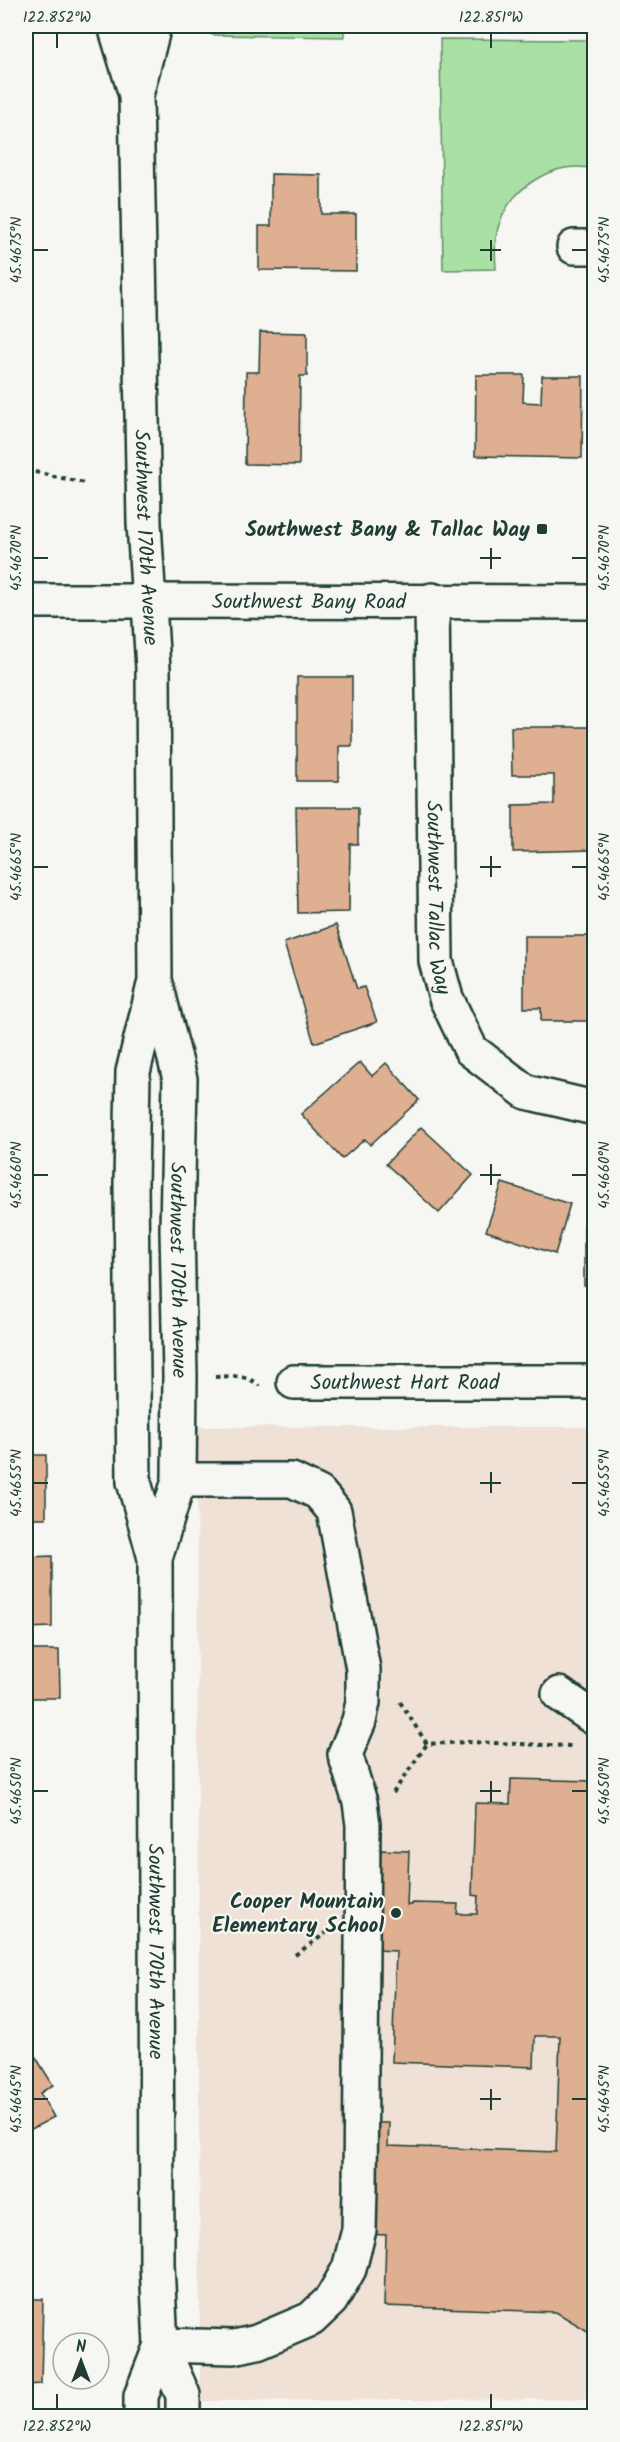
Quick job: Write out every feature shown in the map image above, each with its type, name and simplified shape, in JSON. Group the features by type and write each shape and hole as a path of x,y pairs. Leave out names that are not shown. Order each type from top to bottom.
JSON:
{"main road":[{"name":"Southwest 170th Avenue","path":"115,26 136,95"},
{"name":"Southwest 170th Avenue","path":"154,26 136,95 144,523 153,669 155,980 133,1072 131,1183 134,1482 155,1558 157,2265 161,2345 183,2395 183,2416"},
{"name":"Southwest Tallac Way","path":"432,600 436,962 446,998 471,1050 526,1092 594,1108"},
{"name":"Southwest Bany Road","path":"26,601 594,602"},
{"name":"Southwest 170th Avenue","path":"155,980 180,1078 177,1229 180,1376 179,1480 155,1558"},
{"name":"Southwest Hart Road","path":"280,1388 594,1382"},
{"path":"161,2345 234,2347 257,2342 311,2319 331,2300 349,2269 359,2230 360,2189 363,1825 360,1802 345,1754 359,1722 363,1702 363,1669 334,1511 319,1493 291,1480 179,1480"},
{"path":"559,1694 594,1718"},
{"name":"Southwest 170th Avenue","path":"141,2416 141,2396 161,2345"}],"path":[{"path":"26,470 86,483"},
{"path":"180,1376 238,1376 280,1388"},
{"path":"363,1669 384,1680 427,1744"},
{"path":"427,1744 468,1742 572,1746"},
{"path":"389,1800 427,1744"}],"shaded area":[{"name":"Cooper Mountain Elementary School","path":"197,1427 594,1427 594,2399 200,2401"}],"green space":[{"path":"212,26 344,26 344,37 212,35"},
{"path":"440,39 594,40 594,169 565,168 551,172 525,187 515,197 506,209 498,228 495,245 496,269 443,270"}],"building":[{"path":"271,174 321,175 321,214 356,214 356,271 259,270 259,226 271,226"},
{"path":"260,332 307,333 307,376 300,376 299,465 245,464 246,372 259,372"},
{"path":"476,375 524,375 523,402 541,403 542,376 583,376 582,458 475,456"},
{"path":"297,677 352,677 352,746 339,746 339,781 297,781"},
{"path":"511,727 594,727 594,850 513,852 513,805 554,804 554,775 512,775"},
{"path":"296,807 358,807 358,844 350,844 349,912 298,913"},
{"path":"336,925 357,989 364,987 377,1022 314,1043 284,943"},
{"path":"524,936 591,936 591,1021 541,1021 541,1008 524,1008"},
{"path":"360,1062 372,1076 386,1063 419,1100 370,1145 365,1139 342,1159 301,1114"},
{"path":"421,1127 473,1175 439,1213 386,1164"},
{"path":"502,1183 570,1204 555,1254 486,1231"},
{"path":"584,1227 594,1227 594,1286 584,1286"},
{"path":"26,1455 46,1455 46,1518 26,1518"},
{"path":"52,1556 52,1627 26,1628 26,1557"},
{"path":"26,1650 59,1650 60,1698 26,1698"},
{"path":"511,1779 594,1781 594,2335 556,2312 384,2306 386,2235 367,2234 371,2123 389,2123 388,2146 556,2152 560,2036 535,2036 534,2067 392,2062 396,1951 377,1950 381,1850 409,1851 407,1905 412,1905 412,1903 458,1904 457,1914 477,1914 478,1896 472,1895 475,1803 510,1804"},
{"path":"32,2051 53,2085 40,2093 54,2117 26,2132 26,2055"},
{"path":"26,2299 43,2299 41,2384 26,2385"}],"place":[{"name":"Southwest Bany & Tallac Way","path":"542,529"},
{"name":"Cooper Mountain Elementary School","path":"396,1913"}]}
